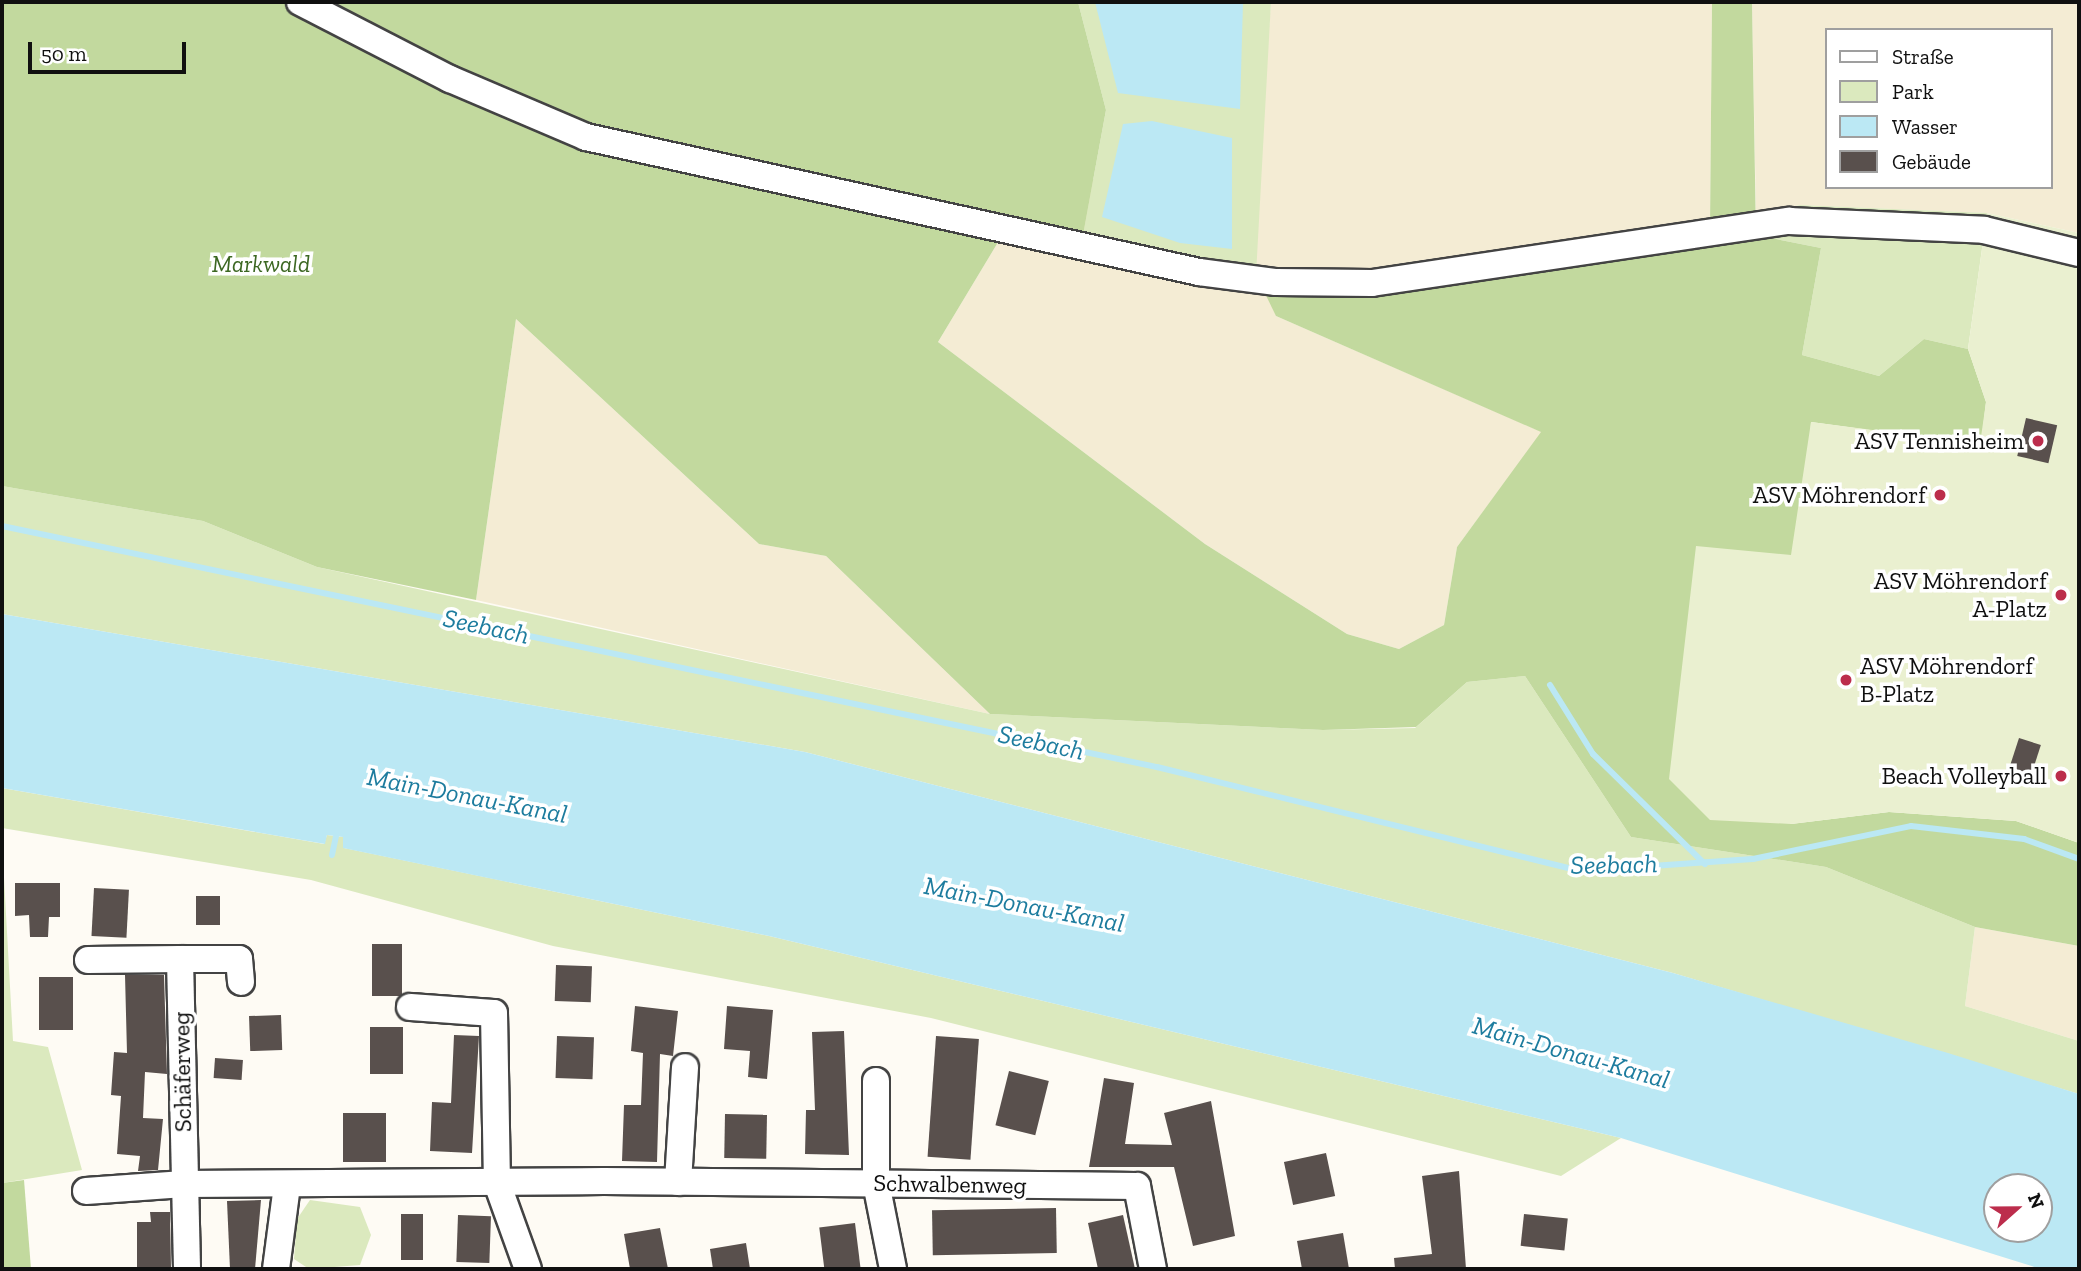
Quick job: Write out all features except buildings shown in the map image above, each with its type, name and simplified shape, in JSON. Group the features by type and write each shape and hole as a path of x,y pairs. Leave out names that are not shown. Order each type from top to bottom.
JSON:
{"street":[{"path":"300,2 450,79 586,137 1199,272 1276,282 1373,283 1789,221 1983,230 2079,253"},
{"path":"88,960 239,959 241,982"},
{"name":"Schäferweg","path":"180,960 187,1269"},
{"path":"410,1007 494,1013 497,1183 528,1269"},
{"path":"678,1182 685,1067"},
{"path":"876,1080 876,1183 893,1269"},
{"name":"Schwalbenweg","path":"287,1185 678,1182 1136,1186 1153,1269"},
{"path":"86,1191 184,1184 287,1185 276,1269"}],"shaded area":[{"path":"1271,2 1712,2 1710,226 1276,316 1542,432 1457,547 1444,625 1399,649 1347,634 1205,544 938,342 1009,224 1264,89"},
{"path":"1752,2 2079,2 2079,233 1987,213 1800,205 1756,215"},
{"path":"516,319 759,544 826,556 990,714 476,600"},
{"path":"1975,927 2079,946 2079,1041 1965,1006"}],"green space":[{"name":"Markwald","path":"2,2 1078,2 1106,110 1083,235 1009,224 938,342 1205,544 1347,634 1399,649 1444,625 1457,547 1541,432 1276,316 1256,275 1407,269 1710,226 1712,2 1752,2 1756,235 1821,248 1802,355 1879,376 1924,339 1968,349 1986,402 1981,445 1811,422 1791,824 1889,812 2016,821 2079,843 2079,946 1975,927 1826,867 1631,837 1525,676 1467,682 1416,727 1323,730 990,714 826,556 759,544 516,319 476,600 317,567 203,521 2,486"},
{"path":"1078,2 1271,2 1256,275 1083,235 1106,110"},
{"path":"1800,205 1987,213 1968,349 1924,339 1879,376 1802,355 1821,248 1756,235 1756,215"},
{"name":"ASV Möhrendorf","path":"1987,213 2079,233 2079,843 2016,821 1889,812 1791,824 1710,820 1669,779 1696,546 1791,555 1811,422 1980,444 1986,402 1968,349"},
{"path":"2,486 203,521 317,567 990,714 1323,730 1415,728 1467,682 1525,676 1631,837 1826,867 1975,927 1965,1006 2079,1041 2079,1094 1673,973 805,752 2,614"},
{"path":"2,788 324,844 327,835 343,837 344,848 769,936 1621,1138 1561,1176 931,1018 553,946 311,880 2,828"},
{"path":"2,841 13,1041 48,1047 82,1170 2,1183"},
{"path":"24,1180 31,1269 2,1269 2,1183"},
{"path":"310,1200 360,1207 371,1235 360,1265 309,1269 294,1259 297,1219"}],"water":[{"path":"1095,2 1243,2 1240,109 1118,93"},
{"path":"1152,121 1232,138 1232,249 1180,243 1102,217 1123,124"},
{"name":"Main-Donau-Kanal","path":"2,614 805,752 1673,973 2079,1094 2079,1269 2041,1269 1621,1138 769,936 343,848 343,837 327,835 325,844 2,788"}],"waterway":[{"name":"Seebach","path":"2,526 1157,767 1580,871 1753,859 1911,826 2024,839 2079,859"},
{"path":"1550,685 1593,754 1705,864"},
{"path":"332,855 336,836"}],"place":[{"name":"ASV Tennisheim","path":"2038,441"},
{"name":"ASV Möhrendorf","path":"1940,495"},
{"name":"ASV Möhrendorf A-Platz","path":"2061,595"},
{"name":"ASV Möhrendorf B-Platz","path":"1846,680"},
{"name":"Beach Volleyball","path":"2061,776"}]}
